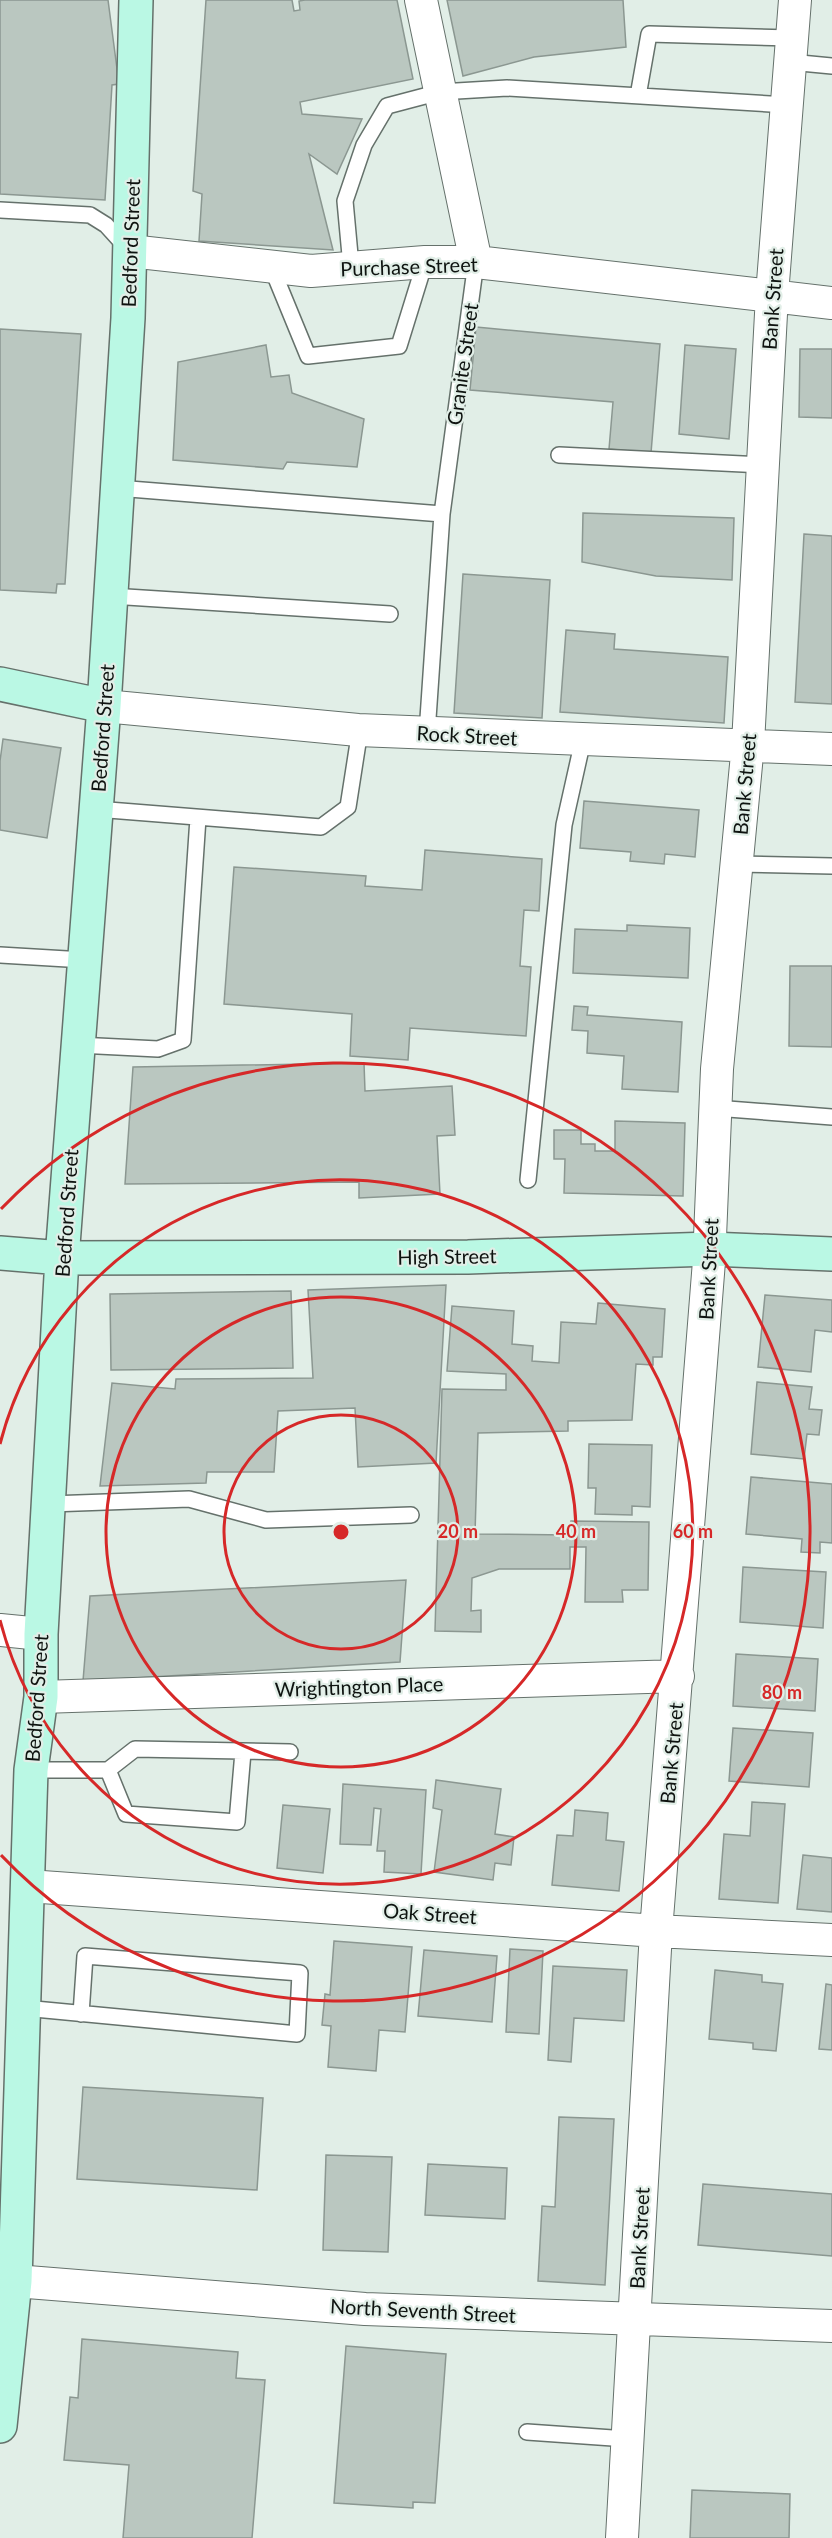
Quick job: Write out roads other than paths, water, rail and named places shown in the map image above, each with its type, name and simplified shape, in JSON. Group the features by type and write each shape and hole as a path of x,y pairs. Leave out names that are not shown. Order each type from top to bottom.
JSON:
{"main road":[{"name":"Bedford Street","path":"0,2420 16,2087 24,2008 31,1770 41,1696 41,1634 62,1258 111,596 130,251 136,0"},
{"path":"0,684 104,706"},
{"name":"High Street","path":"0,1253 62,1258 468,1257 710,1249 832,1254"}],"street":[{"name":"Granite Street","path":"421,0 476,262"},
{"name":"Bank Street","path":"622,2538 656,1931 678,1676 710,1249 716,1108 748,744 772,295 795,0"},
{"name":"Purchase Street","path":"130,251 311,271 351,266 476,262 832,303"},
{"name":"Rock Street","path":"104,706 360,730 832,749"},
{"path":"0,1630 41,1634"},
{"name":"Wrightington Place","path":"41,1696 678,1676"},
{"name":"Oak Street","path":"28,1886 656,1931 832,1940"},
{"name":"North Seventh Street","path":"8,2281 365,2309 832,2326"}],"lane":[{"path":"638,96 649,34 791,50 832,66"},
{"path":"351,266 345,201 364,146 387,106 440,92 507,88 787,105"},
{"path":"0,210 90,215 106,225 130,251"},
{"path":"271,267 308,356 399,346 425,262"},
{"name":"Granite Street","path":"427,733 442,514 476,262"},
{"path":"559,455 763,465"},
{"path":"117,488 442,514"},
{"path":"111,596 390,614"},
{"path":"96,809 321,827 348,807 360,730"},
{"path":"528,1180 564,825 583,740"},
{"path":"78,1045 158,1049 183,1040 198,818"},
{"path":"736,864 832,866"},
{"path":"0,955 84,960"},
{"path":"716,1108 832,1117"},
{"path":"50,1504 189,1499 266,1520 411,1515"},
{"path":"31,1770 108,1770 135,1749 290,1752"},
{"path":"108,1770 126,1814 237,1821 243,1752"},
{"path":"24,2008 81,2014 297,2034 300,1973 85,1956 81,2014"},
{"path":"527,2432 627,2439"}]}
